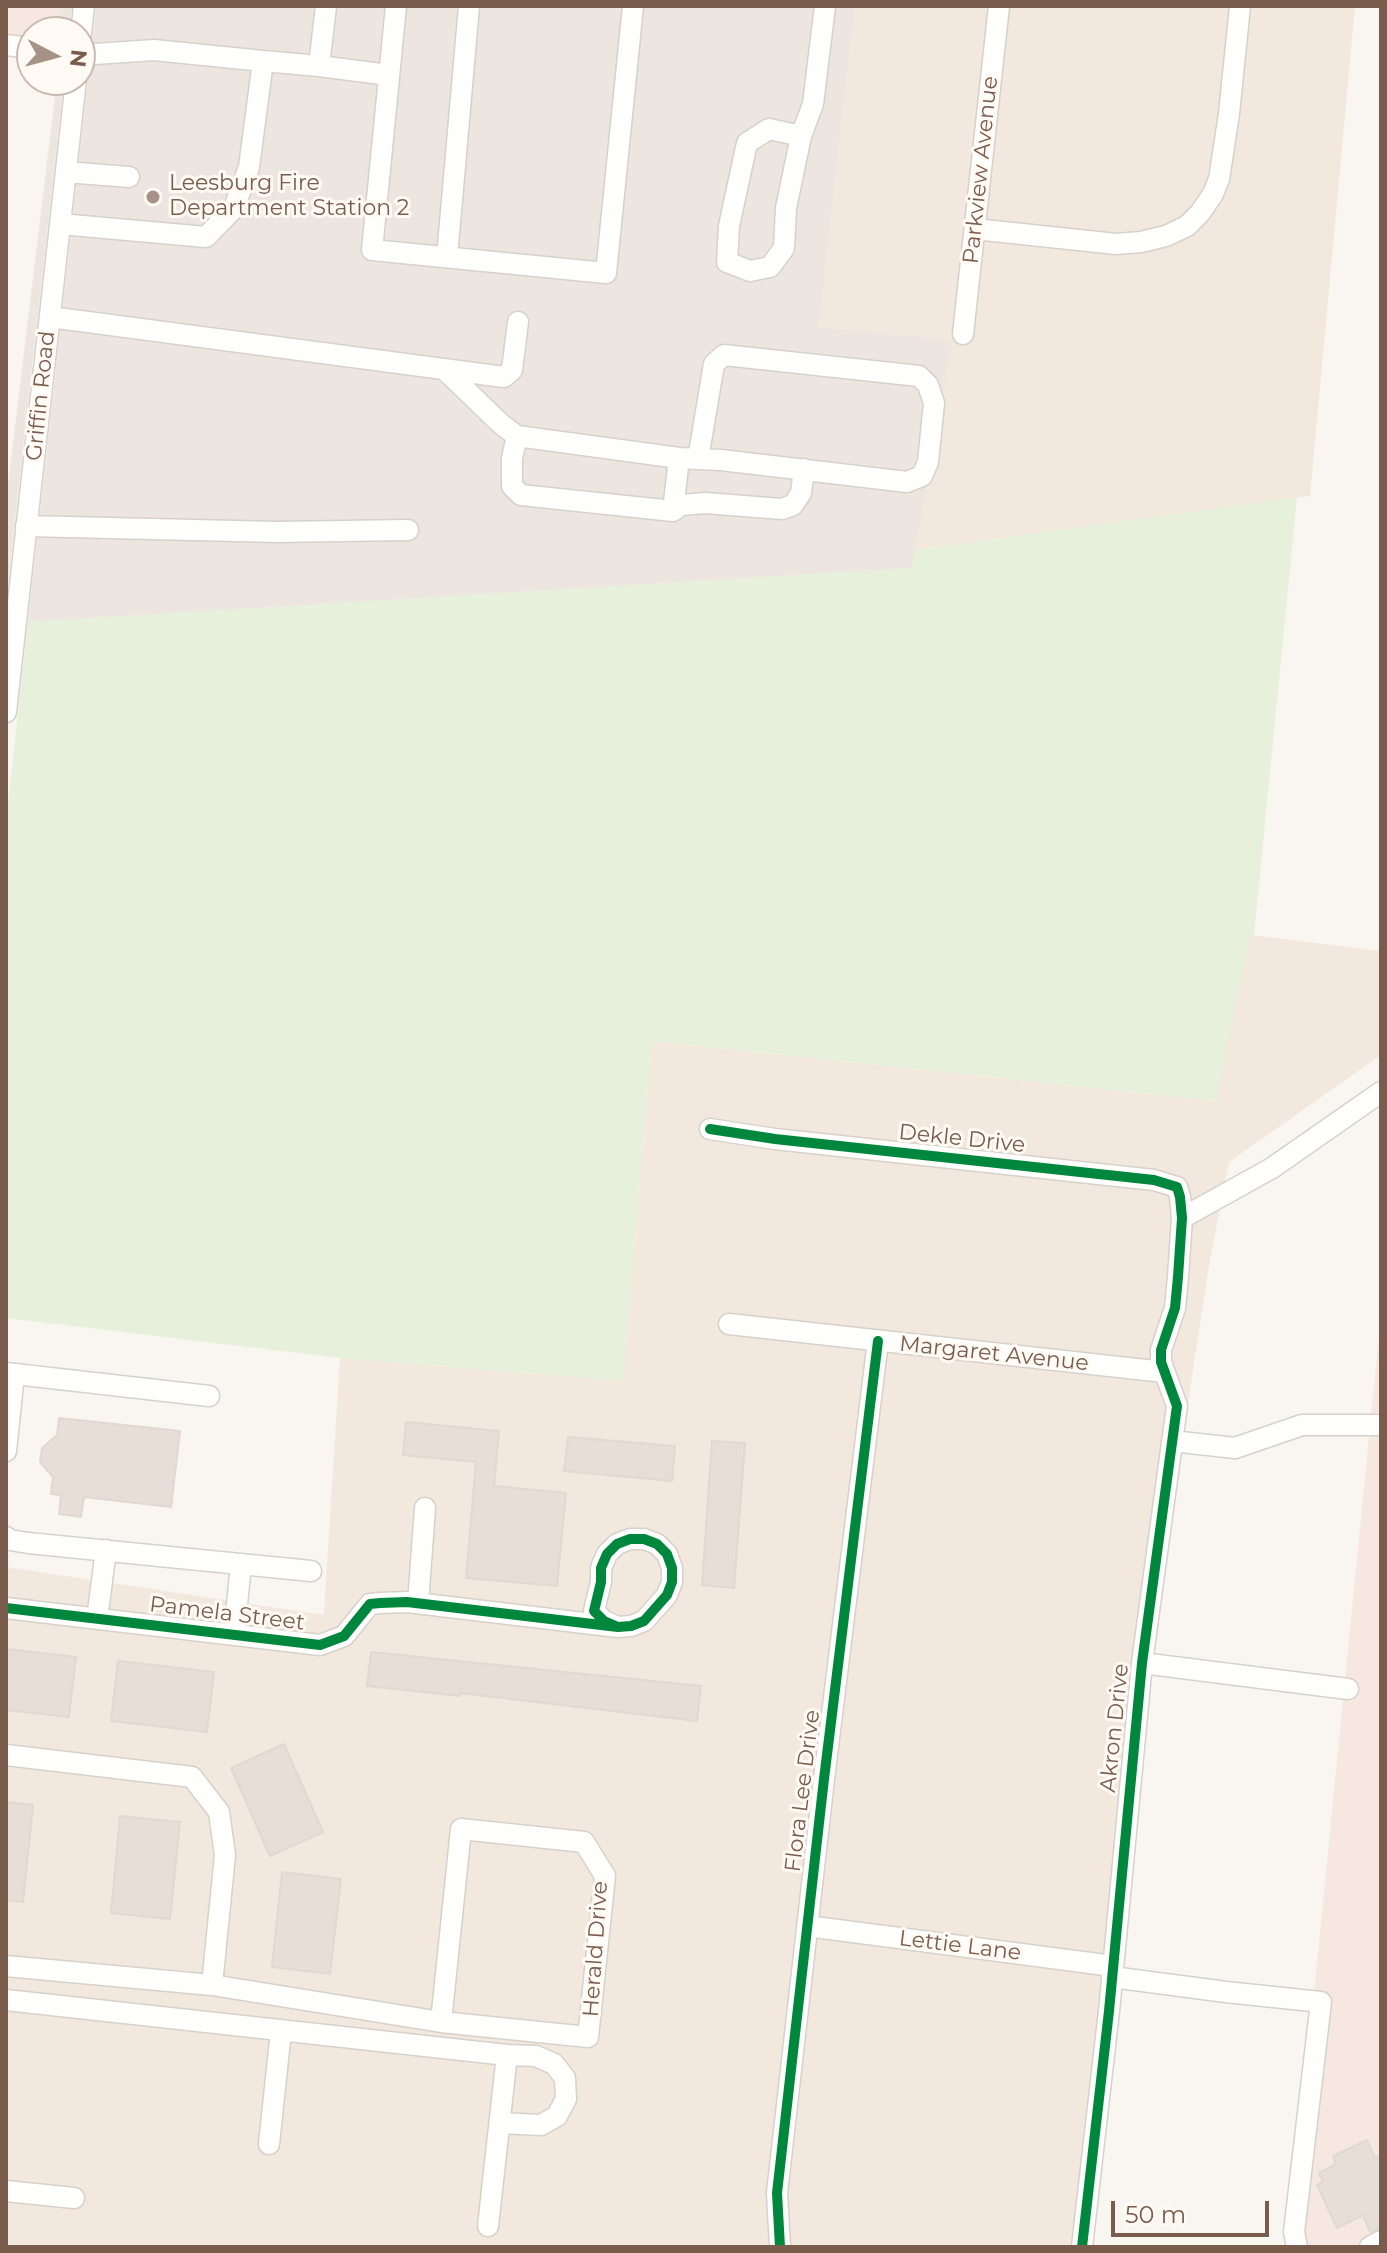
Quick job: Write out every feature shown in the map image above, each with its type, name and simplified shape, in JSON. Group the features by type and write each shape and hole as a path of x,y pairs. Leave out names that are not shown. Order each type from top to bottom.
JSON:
{"street":[{"path":"319,66 326,6"},
{"path":"396,6 372,250 606,273 633,6"},
{"path":"447,257 469,6"},
{"path":"801,136 769,129 747,143 729,226 727,262 750,271 770,267 784,248 786,208 801,136 813,104 825,6"},
{"name":"Parkview Avenue","path":"963,334 999,6"},
{"path":"975,229 1116,244 1166,236 1187,226 1213,194 1219,179 1240,6"},
{"path":"96,54 154,50 389,75"},
{"path":"60,224 206,237 234,208 249,167 263,61"},
{"name":"Griffin Road","path":"6,712 10,637 26,526 74,96"},
{"path":"66,172 129,177"},
{"path":"50,317 504,377 512,370 518,322"},
{"path":"444,369 517,436 688,459 907,482 922,476 928,462 934,403 928,385 919,376 903,373 724,355 714,364 688,459 673,511"},
{"path":"517,436 512,458 512,486 521,495 673,511 681,505 705,503 782,509 793,505 801,493 804,469"},
{"path":"26,526 277,532 408,530"},
{"path":"1182,1218 1272,1168 1381,1092"},
{"name":"Dekle Drive","path":"710,1129 775,1139 1154,1180 1177,1187 1182,1218"},
{"name":"Akron Drive","path":"1082,2247 1142,1663 1177,1406 1164,1372 1161,1350 1175,1308 1182,1218"},
{"name":"Margaret Avenue","path":"729,1324 1164,1372"},
{"name":"Flora Lee Drive","path":"780,2247 777,2193 878,1341"},
{"path":"6,1451 10,1374 209,1396"},
{"path":"1172,1441 1235,1448 1302,1425 1381,1425"},
{"path":"418,1603 425,1508"},
{"path":"6,1537 19,1542 311,1571"},
{"path":"630,1539 644,1539 657,1544 667,1554 672,1568 672,1582 667,1595 644,1621 618,1627 604,1621 594,1611 601,1568 607,1554 617,1544 630,1539"},
{"path":"97,1619 106,1550"},
{"path":"234,1635 241,1564"},
{"name":"Pamela Street","path":"6,1608 320,1645 344,1636 370,1604 418,1603 618,1627"},
{"path":"1142,1663 1348,1689"},
{"path":"6,1755 192,1777 219,1812 225,1855 212,1985"},
{"name":"Herald Drive","path":"6,1966 212,1985 441,2022 588,2037 605,1876 584,1842 461,1829 441,2022"},
{"name":"Lettie Lane","path":"807,1926 1226,1992 1321,2002 1295,2222 1297,2247"},
{"path":"6,2000 536,2056 554,2064 565,2078 566,2099 557,2116 530,2127 500,2123"},
{"path":"269,2144 281,2031"},
{"path":"488,2226 507,2055"},
{"path":"6,2191 74,2198"},
{"path":"1370,2247 1381,2241"}],"shaded area":[{"path":"6,6 60,6 58,16 16,16 16,40 6,39"},
{"path":"60,6 72,6 71,16 58,16"},
{"path":"96,6 855,6 819,327 952,340 912,568 28,622 86,96 96,96"},
{"path":"855,6 1355,6 1310,496 915,550 951,340 819,327"},
{"path":"55,96 62,96 6,601 6,501"},
{"path":"1250,935 1381,951 1381,1055 1229,1162 1209,1265 1145,1685 1079,2247 6,2247 6,1567 324,1615 340,1358 623,1381 652,1041 1215,1101"},
{"path":"1381,1315 1381,2247 1289,2247"}],"green space":[{"path":"1297,497 1254,935 1250,935 1216,1101 652,1041 623,1381 340,1358 6,1318 6,823 28,622 911,568 915,550"}],"building":[{"path":"59,1418 180,1431 171,1507 84,1497 81,1517 59,1514 61,1495 51,1494 53,1477 40,1462 42,1448 57,1435"},
{"path":"406,1422 499,1431 494,1486 566,1493 557,1586 466,1578 476,1462 403,1455"},
{"path":"568,1437 675,1446 672,1481 564,1471"},
{"path":"712,1441 745,1443 734,1588 702,1585"},
{"path":"6,1649 76,1657 69,1717 6,1710"},
{"path":"371,1652 701,1686 697,1721 460,1693 460,1696 367,1686"},
{"path":"118,1661 214,1672 207,1732 111,1721"},
{"path":"284,1744 323,1832 270,1856 231,1768"},
{"path":"6,1802 33,1805 23,1902 6,1900"},
{"path":"120,1816 180,1822 170,1919 111,1913"},
{"path":"282,1872 341,1879 330,1974 272,1967"},
{"path":"1367,2140 1375,2158 1381,2155 1381,2228 1370,2232 1363,2215 1337,2228 1317,2185 1323,2182 1319,2173 1336,2164 1333,2156"}],"cycle path":[{"path":"710,1129 775,1139 1154,1180 1177,1187 1182,1218 1175,1308 1161,1350 1161,1362 1177,1406 1142,1663 1109,2011 1082,2247"},
{"path":"780,2247 777,2193 878,1341"},
{"path":"6,1608 320,1645 344,1636 370,1604 380,1603 407,1602 618,1627 631,1626 644,1621 667,1595 672,1582 672,1568 667,1554 657,1544 644,1539 630,1539 617,1544 607,1554 601,1568 594,1611 604,1621 618,1627"}],"place":[{"name":"Leesburg Fire Department Station 2","path":"153,197"}]}
